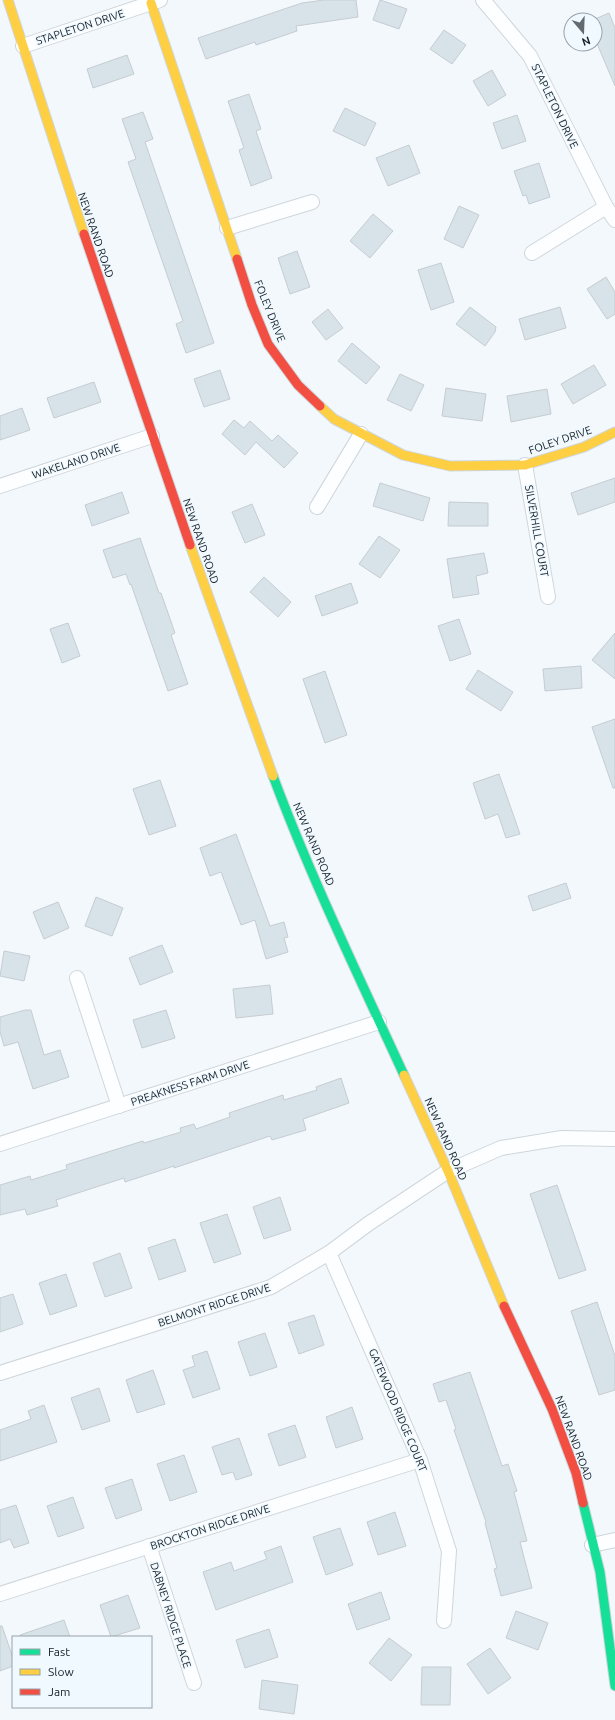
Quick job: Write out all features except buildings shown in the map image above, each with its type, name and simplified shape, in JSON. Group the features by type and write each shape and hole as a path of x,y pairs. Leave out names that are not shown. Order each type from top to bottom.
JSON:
{"street":[{"name":"NEW RAND ROAD","path":"8,0 66,182 152,436 225,645 285,808 379,1022 448,1170 509,1317 552,1409 576,1473 592,1545 600,1572 615,1686"},
{"name":"STAPLETON DRIVE","path":"483,0 530,56 606,207 615,220"},
{"name":"STAPLETON DRIVE","path":"23,46 155,2"},
{"name":"FOLEY DRIVE","path":"155,2 252,305 268,344 298,385 334,419 403,455 450,466 525,465 584,447 615,432"},
{"path":"227,228 312,202"},
{"path":"532,253 606,207"},
{"path":"317,507 361,434"},
{"name":"WAKELAND DRIVE","path":"0,486 152,436"},
{"name":"SILVERHILL COURT","path":"525,465 548,597"},
{"path":"77,978 119,1106"},
{"name":"PREAKNESS FARM DRIVE","path":"0,1144 379,1022"},
{"name":"BELMONT RIDGE DRIVE","path":"0,1373 271,1287 329,1253 368,1224 448,1170 501,1148 562,1138 615,1139"},
{"name":"GATEWOOD RIDGE COURT","path":"329,1253 420,1460 449,1550 444,1621"},
{"name":"BROCKTON RIDGE DRIVE","path":"0,1594 420,1460"},
{"path":"592,1545 615,1540"},
{"name":"DABNEY RIDGE PLACE","path":"148,1546 194,1683"}],"traffic: fast":[{"path":"273,776 319,890 404,1075"},
{"path":"583,1503 600,1572 615,1686"}],"traffic: slow":[{"path":"8,0 84,234"},
{"path":"151,3 237,259"},
{"path":"320,406 334,419 403,455 450,466 525,465 584,447 615,432"},
{"path":"190,545 273,776"},
{"path":"404,1075 448,1171 504,1306"}],"traffic: jam":[{"path":"84,234 190,545"},
{"path":"237,259 252,305 268,344 298,385 320,406"},
{"path":"504,1306 552,1409 576,1473 583,1503"}]}
